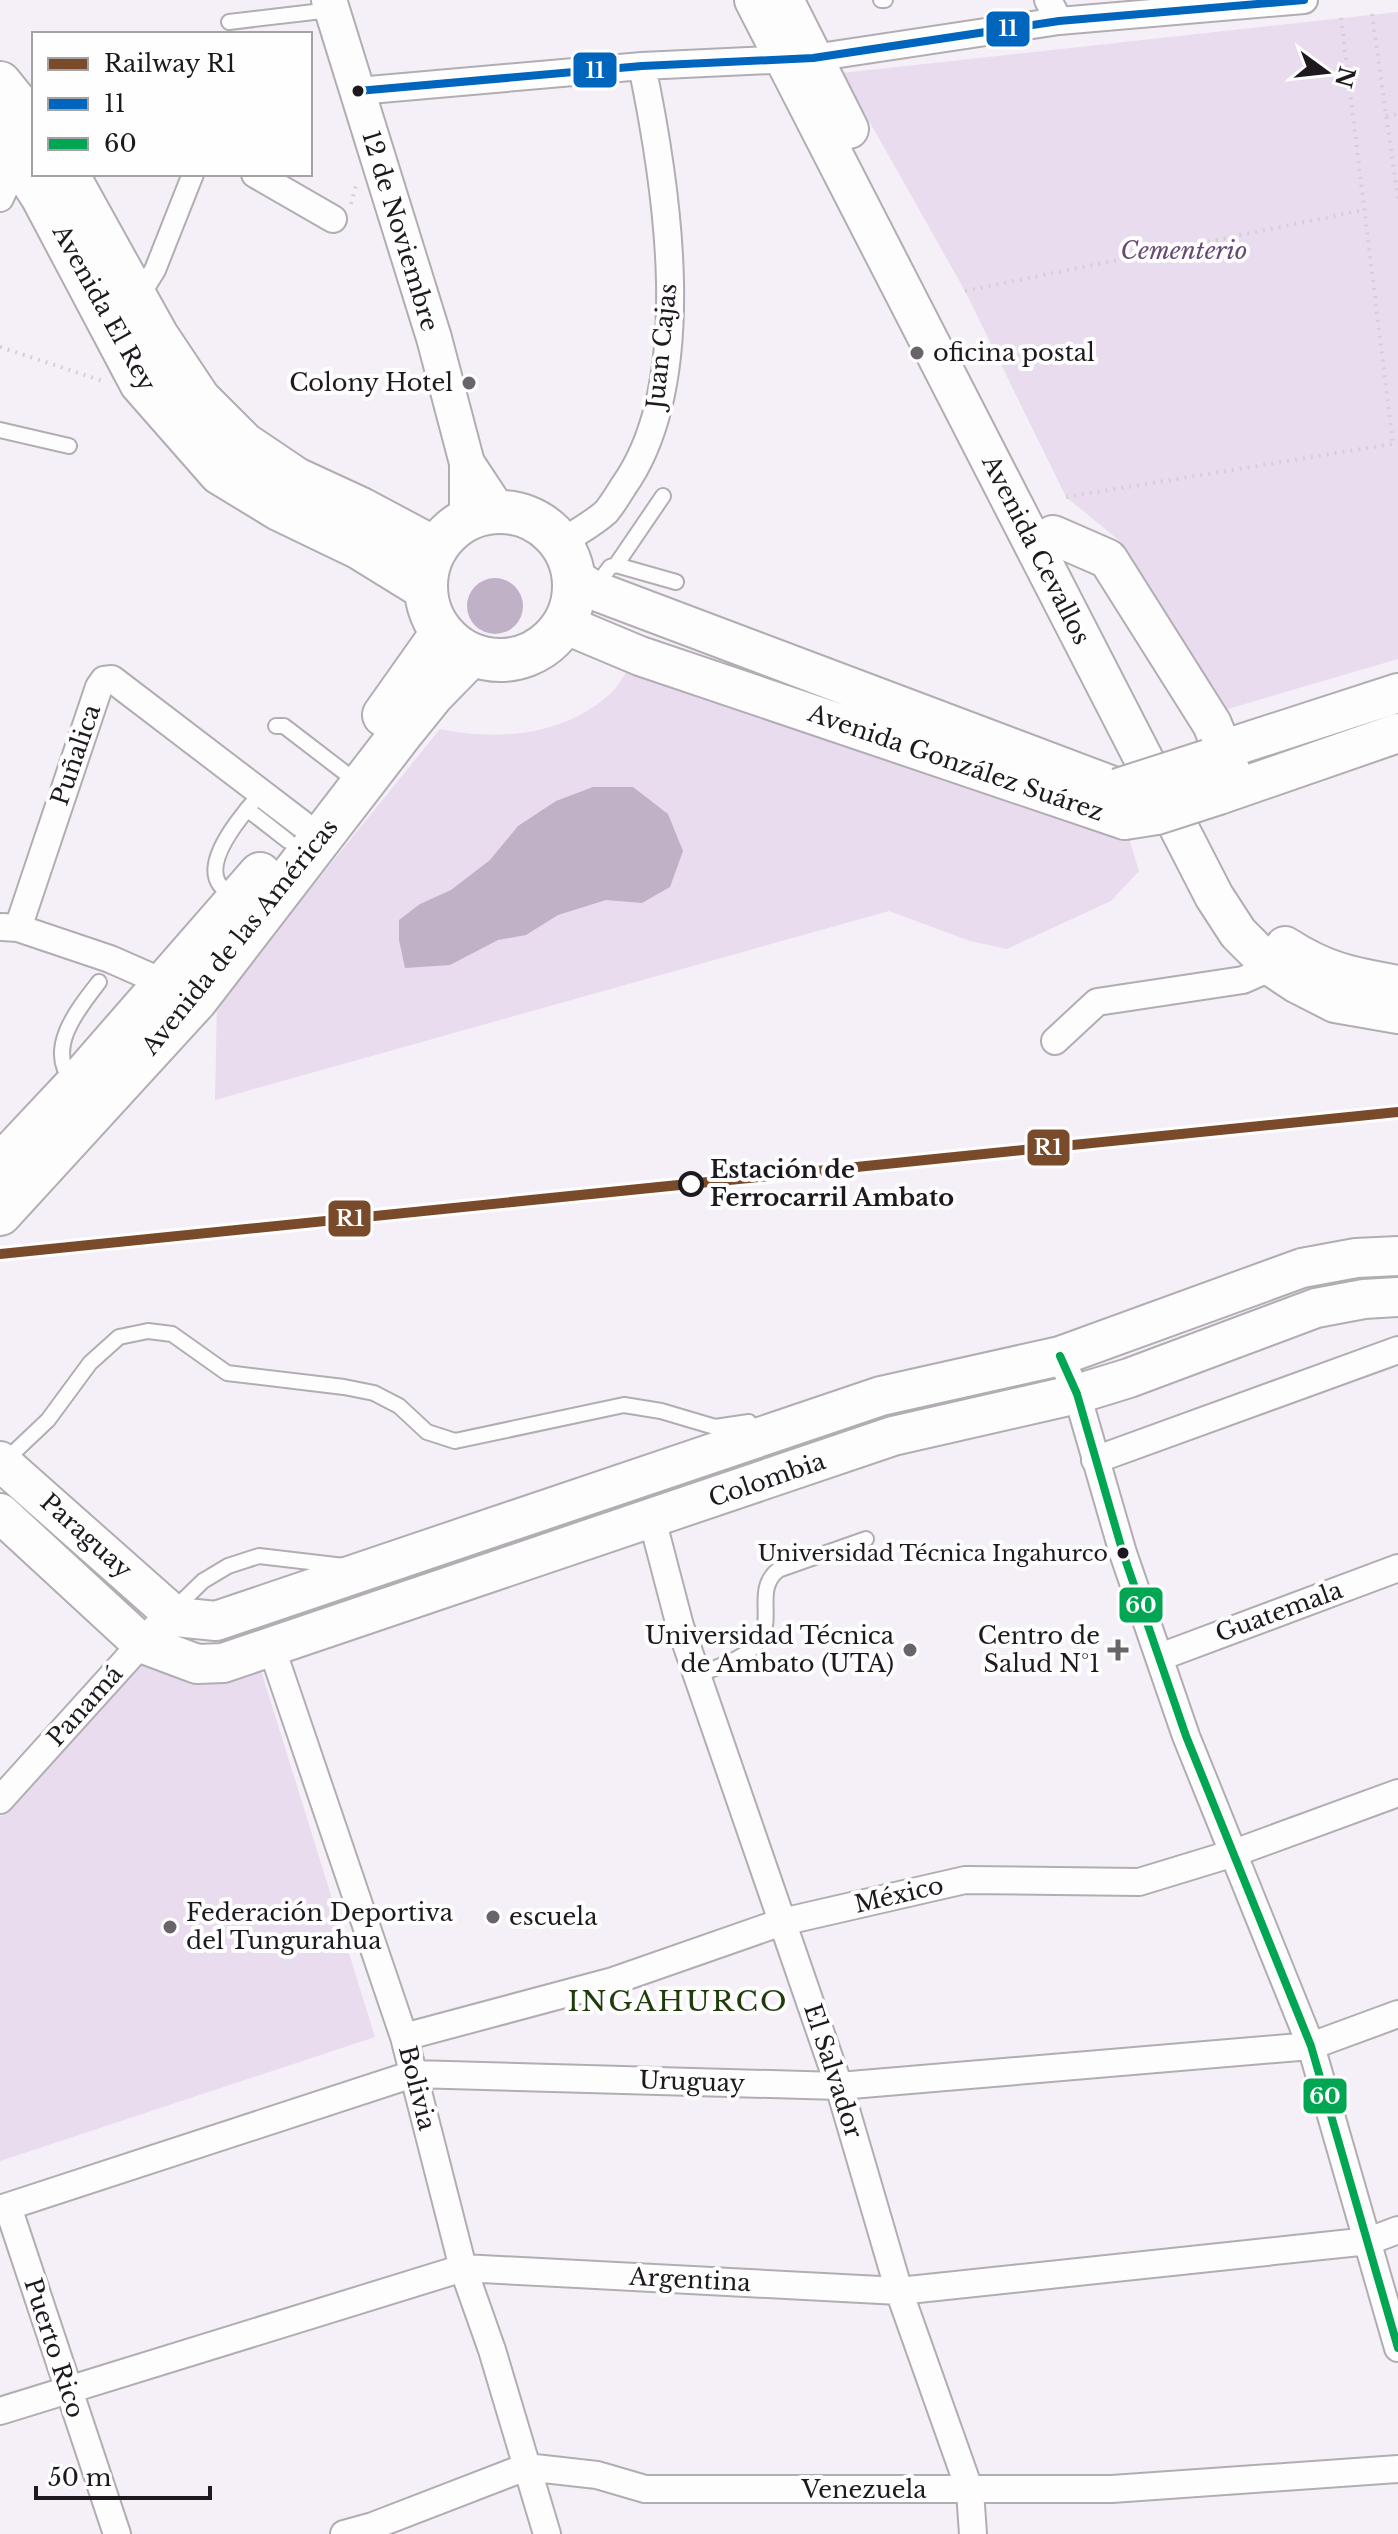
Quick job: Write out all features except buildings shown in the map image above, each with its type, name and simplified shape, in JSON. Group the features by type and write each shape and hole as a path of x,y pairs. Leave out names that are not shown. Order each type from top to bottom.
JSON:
{"main road":[{"name":"Avenida Cevallos","path":"754,0 799,59 1053,535 1206,840 1235,890 1256,921 1279,943 1311,963 1341,975 1398,985"},
{"name":"Avenida Cevallos","path":"784,0 799,59 1214,896 1238,933 1272,967 1296,983 1335,1003 1398,1014"},
{"name":"Avenida El Rey","path":"14,115 32,167"},
{"name":"Avenida El Rey","path":"35,176 42,196 141,383 220,473 279,509 358,547 426,589"},
{"name":"Avenida El Rey","path":"68,176 157,336 199,399 244,444 296,479 436,549"},
{"path":"483,515 526,516 545,527 582,579 554,637 537,650 516,659 493,660 457,644 428,605 426,589 428,569 436,549 455,527 483,515"},
{"path":"1053,535 1108,559 1212,724 1215,754 1228,791"},
{"name":"Avenida González Suárez","path":"582,579 578,630 640,656 1157,815 1398,733"},
{"name":"Avenida de las Américas","path":"0,1166 76,1085 182,991 240,897 344,772 457,644"},
{"name":"Avenida de las Américas","path":"0,1214 182,991 432,695 457,644"},
{"name":"Avenida González Suárez","path":"1102,797 1215,754 1398,693"},
{"name":"Colombia","path":"170,1612 176,1617 216,1621 887,1387 1060,1356 1302,1268 1356,1258 1398,1256"},
{"name":"Colombia","path":"141,1643 197,1664 223,1663 893,1436 1077,1394 1129,1378 1316,1308 1364,1299 1398,1297"},
{"name":"Paraguay","path":"2,1463 170,1612"},
{"name":"Paraguay","path":"3,1520 141,1643"}],"street":[{"path":"358,91 642,66 799,59 1054,11 1304,0"},
{"name":"12 de Noviembre","path":"330,5 434,338 483,515"},
{"name":"Juan Cajas","path":"582,579 606,512 632,475 651,435 664,380 671,285 655,128 642,66"},
{"path":"0,198 14,115"},
{"path":"137,299 155,270 192,176"},
{"path":"258,176 333,219"},
{"name":"Puñalica","path":"9,928 104,680 112,679 249,787 295,833"},
{"path":"9,928 110,959 182,991"},
{"path":"1055,1041 1097,1002 1243,980 1272,967"},
{"path":"1095,1460 1398,1350"},
{"path":"1060,1356 1077,1394 1123,1553 1186,1736 1311,2046 1398,2348"},
{"name":"El Salvador","path":"652,1519 680,1626 839,2086 899,2291 970,2491 973,2534"},
{"name":"Guatemala","path":"1160,1657 1398,1568"},
{"name":"Panamá","path":"0,1800 170,1612"},
{"name":"Bolivia","path":"271,1646 404,2037 463,2268 492,2350 547,2534"},
{"name":"México","path":"404,2037 613,1981 782,1922 965,1880 1139,1882 1234,1853 1398,1793"},
{"name":"Uruguay","path":"4,2208 413,2074 839,2086 1311,2046 1398,2014"},
{"name":"Puerto Rico","path":"4,2208 117,2534"},
{"name":"Argentina","path":"0,2411 463,2268 899,2291 1369,2241 1398,2230"},
{"name":"Venezuela","path":"344,2534 373,2526 526,2467 597,2475 645,2489 970,2491 1112,2489 1398,2469"}],"lane":[{"path":"229,22 330,5"},
{"path":"0,430 69,446"},
{"path":"582,579 663,496"},
{"path":"582,579 676,582"},
{"path":"276,726 284,726 344,772"},
{"path":"240,897 220,884 215,871 222,846 235,824 249,787"},
{"path":"76,1085 67,1076 62,1059 64,1039 74,1014 99,982"},
{"path":"2,1463 48,1420 100,1355 119,1337 148,1331 172,1334 227,1373 374,1393 399,1406 427,1432 455,1441 624,1405 661,1411 715,1427 736,1426 759,1419"},
{"path":"698,1675 747,1652 760,1640 765,1622 765,1591 769,1578 778,1570 866,1539"}],"path":[{"path":"1372,14 1386,116 1395,154 1398,200"},
{"path":"1066,497 1396,443 1341,18"},
{"path":"1386,116 1398,114"},
{"path":"965,291 1364,210"},
{"path":"0,347 105,382 141,383"}],"green space":[{"name":"Cementerio","path":"1398,12 1398,659 1221,711 1120,541 1066,497 965,291 842,73"},
{"path":"628,670 1127,832 1139,871 1111,901 1007,949 970,941 889,911 215,1100 217,1004 440,729 484,735 529,732 550,727 591,709 612,692"},
{"name":"Federación Deportiva del Tungurahua","path":"137,1661 191,1685 260,1667 375,2037 0,2161 0,1817"}],"shaded area":[{"path":"495,578 515,586 523,606 515,626 495,634 475,626 467,606 475,586"},
{"path":"593,787 633,787 668,814 683,851 670,887 642,903 606,900 558,915 526,935 498,940 450,965 405,968 399,940 399,920 420,904 451,890 490,860 518,826 556,801"}],"rail line":[{"name":"R1","path":"0,1254 1398,1112"}],"transit line":[{"name":"11","path":"358,91 642,66 813,58 1059,21 1304,0"},
{"name":"60","path":"1060,1356 1077,1394 1123,1553 1186,1736 1311,2046 1398,2348"}],"place":[{"name":"oficina postal","path":"917,353"},
{"name":"Colony Hotel","path":"469,383"},
{"name":"Estación de Ferrocarril Ambato","path":"691,1184"},
{"name":"Universidad Técnica Ingahurco","path":"1123,1553"},
{"name":"Universidad Técnica de Ambato (UTA)","path":"910,1650"},
{"name":"Centro de Salud N°1","path":"1118,1650"},
{"name":"escuela","path":"493,1917"},
{"name":"Federación Deportiva del Tungurahua","path":"170,1927"}],"district":[{"name":"INGAHURCO","path":"678,2001"}]}
